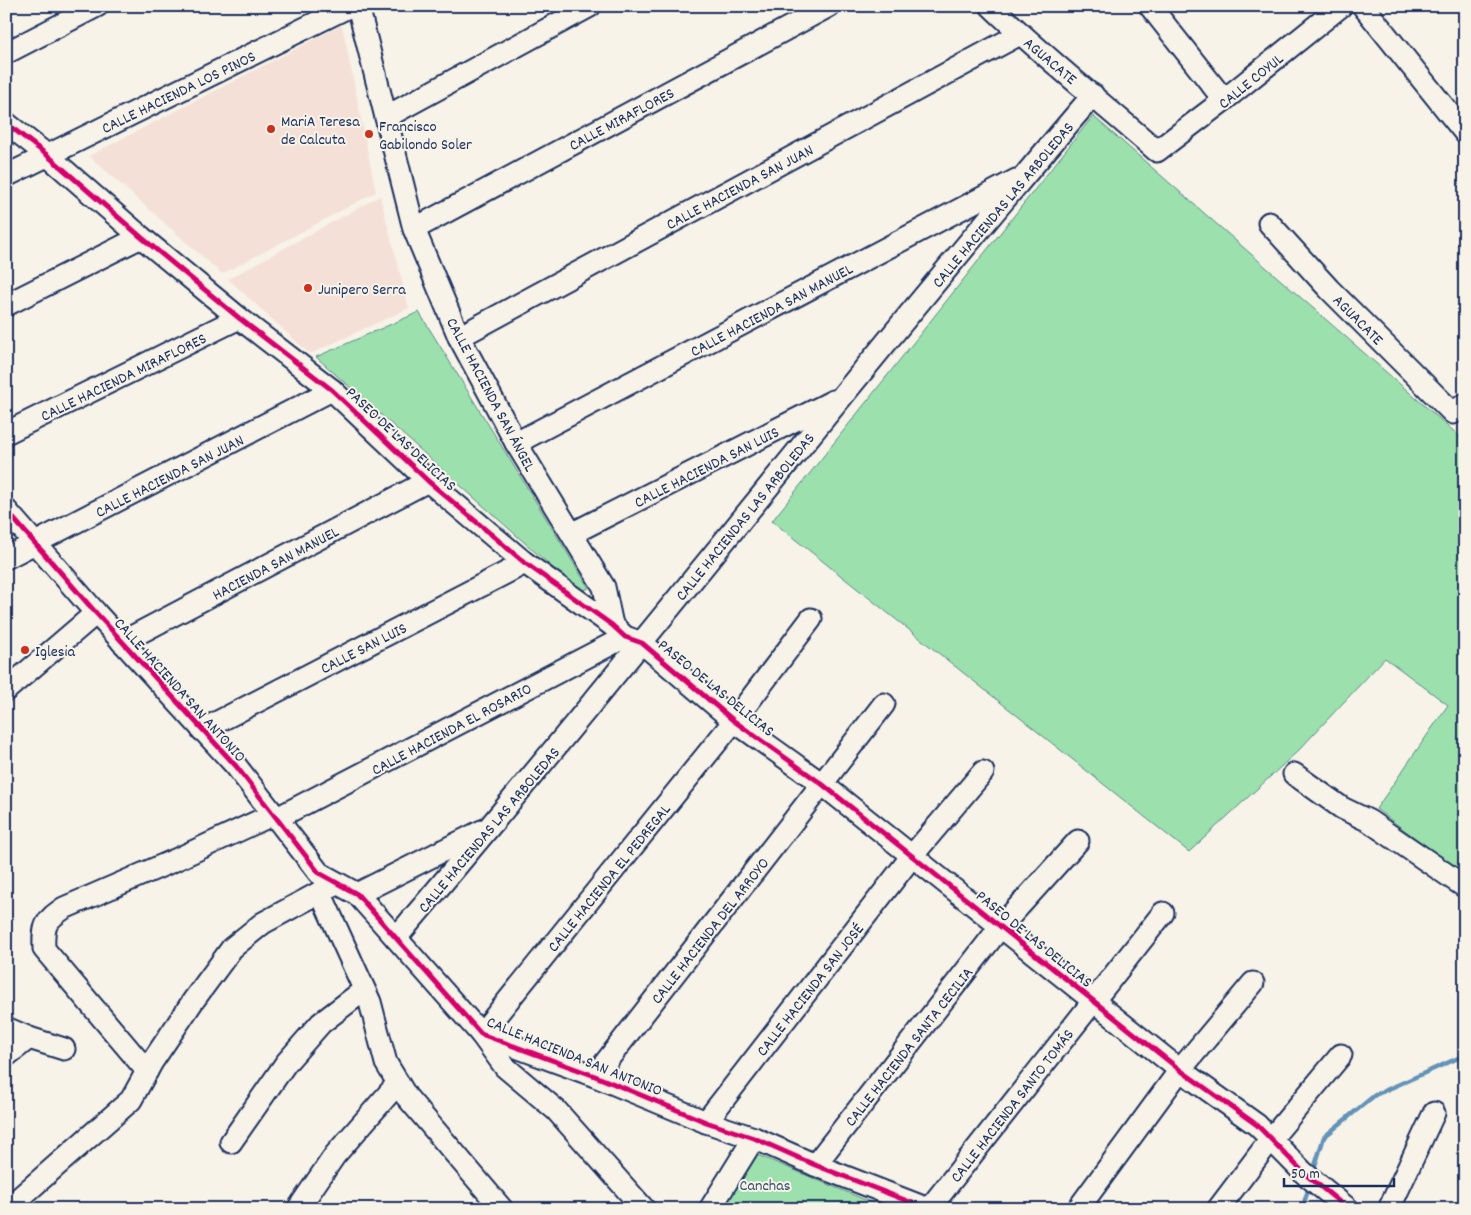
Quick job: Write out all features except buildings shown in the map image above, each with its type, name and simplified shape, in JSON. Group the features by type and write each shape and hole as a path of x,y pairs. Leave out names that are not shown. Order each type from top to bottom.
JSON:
{"street":[{"path":"6,53 97,6"},
{"name":"CALLE HACIENDA LOS PINOS","path":"6,176 350,6"},
{"name":"CALLE HACIENDA SAN ÁNGEL","path":"358,6 414,229 458,337 516,443 604,587 626,635"},
{"path":"386,117 590,6"},
{"name":"CALLE MIRAFLORES","path":"414,229 829,6"},
{"name":"AGUACATE","path":"991,6 1020,34 1157,151"},
{"path":"1150,6 1224,100"},
{"name":"CALLE COYUL","path":"1157,151 1341,6"},
{"path":"1363,6 1465,133"},
{"name":"CALLE HACIENDA SAN JUAN","path":"458,337 1020,34"},
{"name":"CALLE HACIENDAS LAS ARBOLEDAS","path":"396,938 492,826 626,635 840,398 1093,95"},
{"name":"PASEO DE LAS DELICIAS","path":"6,124 47,155 141,237 239,318 332,390 428,481 524,563 626,635 734,721 822,784 1180,1070 1257,1125 1304,1173 1348,1209"},
{"name":"CALLE HACIENDA SAN MANUEL","path":"516,443 1025,175"},
{"name":"AGUACATE","path":"1269,223 1329,289 1459,408"},
{"path":"6,305 141,237"},
{"name":"CALLE HACIENDA MIRAFLORES","path":"6,433 239,318"},
{"name":"CALLE HACIENDA SAN JUAN","path":"6,558 332,390"},
{"name":"CALLE HACIENDA SAN LUIS","path":"573,534 840,398"},
{"name":"HACIENDA SAN MANUEL","path":"122,642 428,481"},
{"name":"CALLE HACIENDA SAN ANTONIO","path":"6,510 122,642 236,766 319,873 328,888 357,894 481,1034 595,1076 706,1122 754,1138 815,1165 929,1209"},
{"name":"CALLE SAN LUIS","path":"202,730 524,563"},
{"path":"6,690 96,613"},
{"name":"CALLE HACIENDA EL PEDREGAL","path":"481,1034 734,721 811,619"},
{"name":"CALLE HACIENDA EL ROSARIO","path":"147,1072 44,949 43,932 50,918 64,908 276,816 626,635"},
{"name":"CALLE HACIENDA DEL ARROYO","path":"595,1076 884,704"},
{"name":"CALLE HACIENDA SAN JOSÉ","path":"706,1122 912,856 983,772"},
{"path":"1294,774 1342,808 1369,821 1465,887"},
{"path":"357,894 492,826"},
{"name":"CALLE HACIENDA SANTA CECILIA","path":"815,1165 1001,926 1078,841"},
{"path":"7,1209 131,1100 193,1001 232,948 263,923 328,888 370,1002 386,1063 406,1096 502,1209"},
{"name":"CALLE HACIENDA SANTO TOMÁS","path":"929,1209 1164,913"},
{"path":"1078,1209 1180,1070 1253,983"},
{"path":"230,1142 286,1063 321,1023 364,990"},
{"path":"6,1028 64,1050"},
{"path":"481,1034 505,1067 556,1110 644,1209"},
{"path":"6,1056 29,1038"},
{"path":"1218,1209 1271,1139 1342,1055"},
{"path":"298,1209 335,1155 398,1083"},
{"path":"1390,1209 1434,1113"},
{"path":"710,1209 754,1138"}],"shaded area":[{"path":"342,25 376,192 222,274 89,156"},
{"path":"380,196 409,308 310,354 228,279"}],"green space":[{"path":"1093,116 1465,441 1465,875 1376,809 1448,705 1385,658 1299,750 1189,852 772,521"},
{"path":"419,312 589,588 580,592 316,357"},
{"name":"Canchas","path":"753,1153 887,1209 723,1209"}],"waterway":[{"path":"1313,1172 1324,1137 1375,1095 1465,1055"},
{"path":"1302,1209 1310,1184"}],"cycle path":[{"path":"6,123 47,155 141,237 239,318 332,390 428,481 525,563 612,625 625,637 642,643 734,721 822,784 1180,1070 1257,1125 1304,1173 1348,1209"},
{"path":"6,510 96,613 236,766 319,873 357,894 481,1034 595,1076 706,1122 754,1138 815,1165 928,1209"}],"place":[{"name":"MariA Teresa de Calcuta","path":"271,129"},
{"name":"Francisco Gabilondo Soler","path":"369,134"},
{"name":"Junipero Serra","path":"308,288"},
{"name":"Iglesia","path":"25,650"}]}
